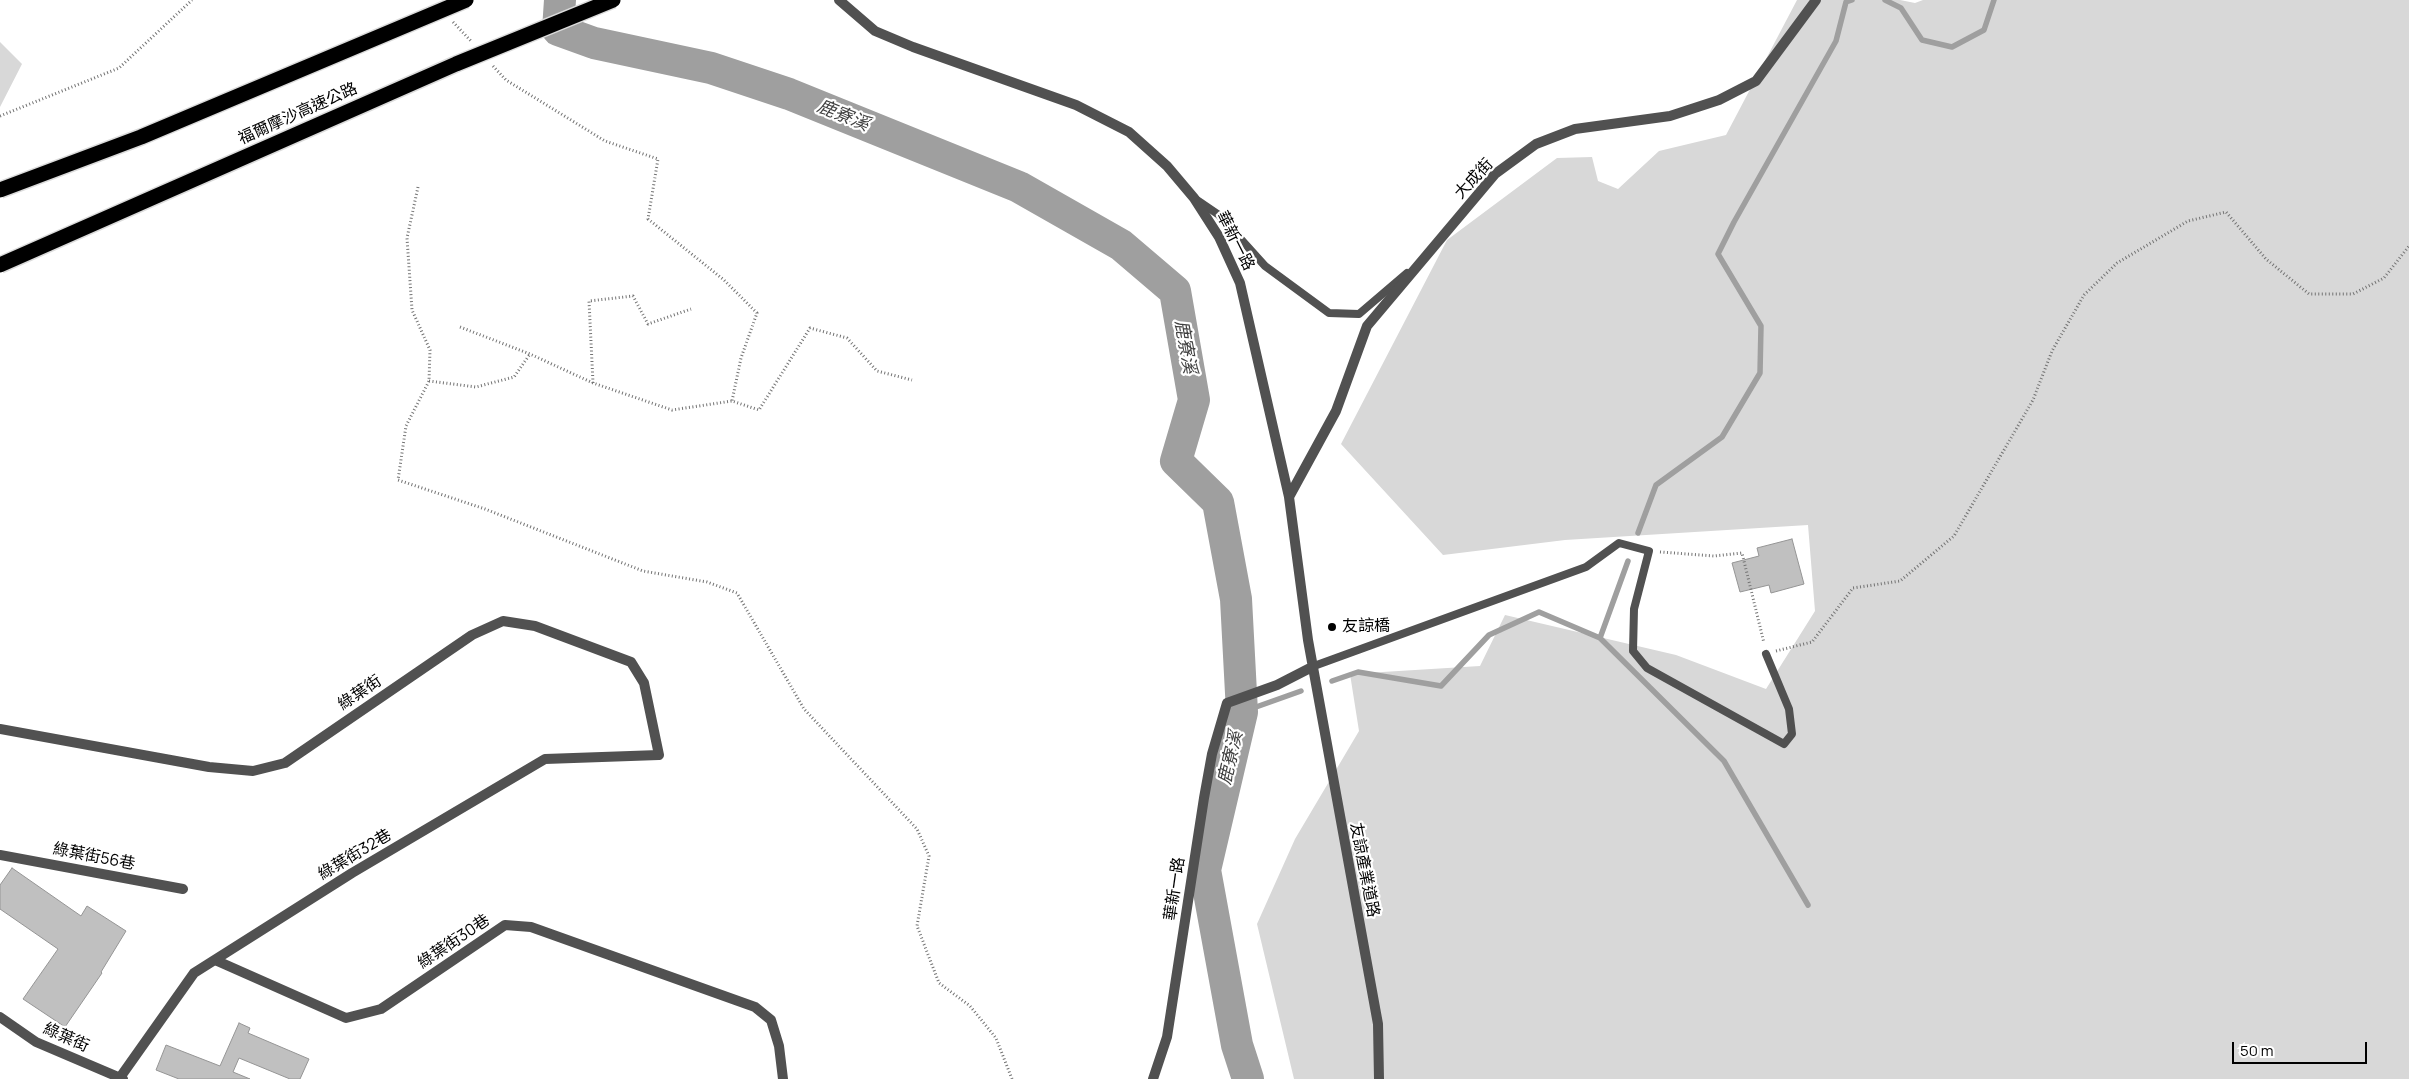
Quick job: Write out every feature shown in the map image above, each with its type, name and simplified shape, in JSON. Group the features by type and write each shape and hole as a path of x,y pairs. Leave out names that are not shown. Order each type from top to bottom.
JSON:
{"highway":[{"path":"0,190 141,137 466,0"},
{"name":"福爾摩沙高速公路","path":"0,265 447,68 613,0"}],"street":[{"name":"華新一路","path":"839,0 875,31 913,47 1076,104 1129,132 1167,166 1194,198 1219,237 1240,283 1290,497 1308,640 1314,666 1277,684 1227,703 1212,754 1204,798 1167,1037 1153,1079"},
{"name":"大成街","path":"1290,497 1336,411 1367,326 1495,174 1536,144 1575,129 1670,116 1719,100 1756,81 1816,0"},
{"name":"綠葉街","path":"0,729 209,767 254,771 285,763 472,635 504,621 535,626 631,662 644,683 658,755"},
{"name":"友諒產業道路","path":"1314,666 1323,726 1376,1016 1379,1079"},
{"name":"綠葉街32巷","path":"121,1079 194,973 352,873 546,759 658,755"},
{"name":"綠葉街56巷","path":"0,855 183,889"},
{"name":"綠葉街30巷","path":"215,960 346,1018 381,1009 505,925 531,927 755,1007 771,1020 780,1046 784,1079"},
{"name":"綠葉街","path":"0,1017 36,1042 121,1079"}],"lane":[{"path":"1194,198 1219,215 1265,266 1329,313 1360,314 1431,252"},
{"path":"1314,666 1586,568 1619,543 1648,551 1634,609 1633,651 1647,668 1784,744 1792,734 1789,708 1766,654"}],"path":[{"path":"0,116 119,68 192,0"},
{"path":"449,18 474,45"},
{"path":"487,59 506,80 605,141 658,159 648,218 724,280 757,313 741,358 732,401"},
{"path":"418,187 407,238 412,310 430,350 429,381 406,426 398,480 485,510 643,571 706,582 737,592 804,709 917,829 929,856 917,926 939,983 970,1006 996,1038 1012,1079"},
{"path":"1648,551 1714,556 1742,552 1766,654 1812,642 1853,588 1900,581 1954,536 2033,400 2052,351 2084,294 2117,263 2188,221 2226,212 2266,259 2310,294 2353,294 2384,278 2409,246"},
{"path":"593,383 589,301 633,296 648,324 691,309"},
{"path":"460,326 530,354 593,383 672,410 732,401 759,410 810,328 847,338 877,371 912,380"},
{"path":"429,381 476,387 514,377 530,354"}],"shaded area":[{"path":"1797,0 1900,0 1915,3 1923,0 2409,0 2409,1079 1294,1079 1257,924 1295,839 1359,731 1350,674 1480,666 1505,615 1676,655 1766,689 1815,611 1808,525 1565,540 1443,555 1341,444 1447,240 1557,158 1592,157 1598,181 1618,189 1659,151 1726,135"},
{"path":"0,42 22,64 0,107"}],"building":[{"path":"1792,539 1804,584 1771,593 1769,585 1740,592 1732,563 1759,556 1757,548"},
{"path":"12,868 81,916 87,906 126,931 102,973 65,1027 23,999 58,949 0,909 0,885"},
{"path":"239,1023 250,1028 248,1033 309,1059 300,1079 290,1079 239,1058 233,1072 250,1079 179,1079 156,1070 166,1045 220,1066"}],"waterway":[{"name":"鹿寮溪","path":"560,0 558,30 594,43 711,68 789,94 1019,187 1121,245 1175,291 1194,400 1176,461 1218,502 1236,599 1242,712 1205,870 1237,1045 1248,1079"},
{"path":"1638,533 1656,485 1722,437 1760,373 1761,326 1718,254 1734,222 1836,41 1846,2 1852,0"},
{"path":"1885,0 1901,8 1922,40 1952,47 1984,30 1994,0"},
{"path":"1332,681 1358,672 1441,686 1489,635 1539,612 1600,638 1628,561"},
{"path":"1600,638 1724,761 1808,905"},
{"path":"1242,712 1301,691"}],"place":[{"name":"友諒橋","path":"1332,627"}]}
